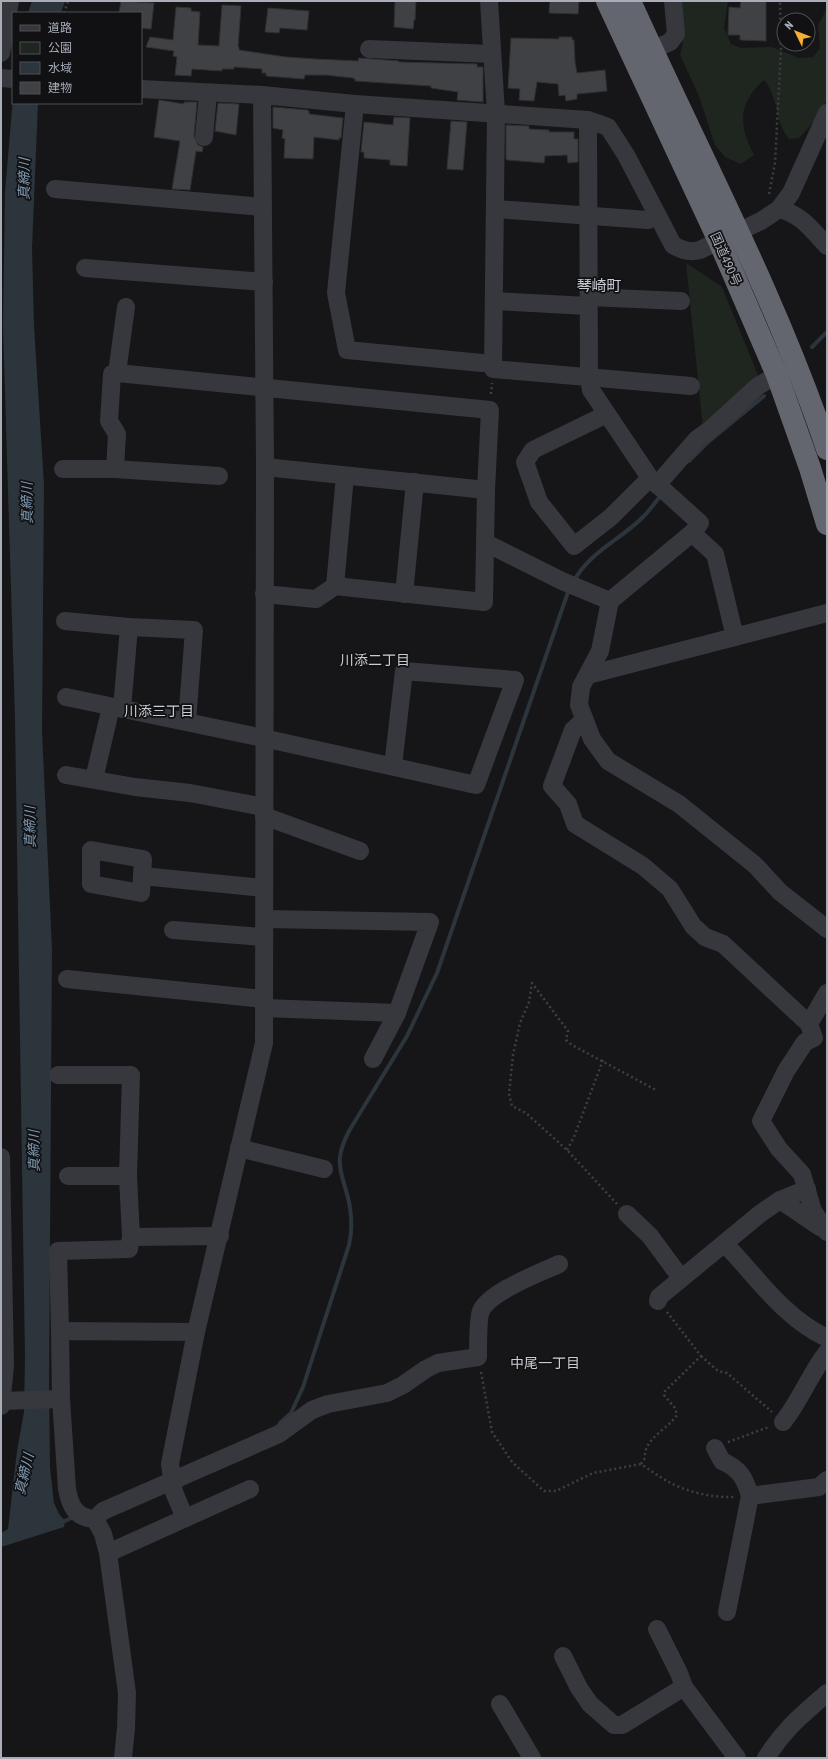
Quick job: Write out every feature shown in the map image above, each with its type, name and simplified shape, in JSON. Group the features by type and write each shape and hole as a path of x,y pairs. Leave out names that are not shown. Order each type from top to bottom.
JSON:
{"highway":[{"name":"国道490号","path":"607,1 718,241 776,375 810,468 827,524"},
{"name":"国道490号","path":"630,1 739,232 794,360 827,449"}],"street":[{"path":"1,53 10,1"},
{"path":"487,366 494,302 496,209 496,113 489,1"},
{"path":"652,50 670,42 676,34 673,1"},
{"path":"370,49 492,54"},
{"path":"142,89 262,96 588,120 608,127 626,155 674,245 681,251 696,251 739,232 761,221 779,209 788,206 796,200 827,136"},
{"path":"204,137 208,94"},
{"path":"185,1518 174,1492 170,1464 196,1332 220,1236 264,1043 263,937 265,919 263,738 265,388 262,96"},
{"path":"355,104 336,293 347,350 589,378 691,386"},
{"path":"779,209 791,193 827,113"},
{"path":"588,120 588,302 589,378 591,390 653,482 700,523 692,533 610,601 600,651 581,687 579,705 592,738 608,761 679,804 755,865 780,892 827,929"},
{"path":"56,189 263,207"},
{"path":"496,209 588,214 648,220"},
{"path":"779,209 797,216 827,246"},
{"path":"85,268 264,282"},
{"path":"494,302 681,301"},
{"path":"117,373 126,307"},
{"path":"116,469 117,434 109,421 112,374 117,373 490,410 486,490 484,602 335,586 316,599 264,594"},
{"path":"607,414 533,450 525,462 539,502 574,546 653,482 697,439 712,428 758,386 776,375"},
{"path":"265,467 486,490"},
{"path":"63,469 116,469 219,476"},
{"path":"335,586 345,476"},
{"path":"404,594 415,482"},
{"path":"692,533 715,554 735,637"},
{"path":"486,543 562,581 610,601"},
{"path":"588,675 827,613"},
{"path":"65,621 128,627 194,630 187,722"},
{"path":"94,779 116,708 128,627"},
{"path":"66,697 263,738 476,785 515,680 404,671 393,766"},
{"path":"584,720 573,730 552,786 568,804 575,824 643,866 670,889 693,926 705,937 723,944 817,1035"},
{"path":"66,775 190,793 264,812 360,850"},
{"path":"142,876 264,888"},
{"path":"265,919 430,922 396,1013 373,1059"},
{"path":"172,930 263,937"},
{"path":"67,979 264,1003 396,1013"},
{"path":"826,1231 813,1211 802,1174 779,1149 761,1121 786,1071 805,1042 817,1035 827,993"},
{"path":"58,1075 131,1075 128,1176 129,1249 58,1251 60,1331 59,1400 67,1489 69,1502 103,1534 108,1553 127,1693 123,1758"},
{"path":"239,1148 324,1169"},
{"path":"1,1157 7,1402 59,1400"},
{"path":"68,1176 128,1176"},
{"path":"658,1301 659,1297 681,1278 761,1213 780,1200 807,1189"},
{"path":"780,1200 826,1231"},
{"path":"627,1214 650,1236 681,1278"},
{"path":"130,1237 220,1236"},
{"path":"724,1244 747,1266 769,1294 789,1313 812,1331 827,1338"},
{"path":"85,1516 103,1511 279,1434 312,1410 328,1404 387,1393 403,1385 426,1369 438,1363 478,1357 480,1312 486,1302 505,1289 559,1264"},
{"path":"60,1331 196,1332"},
{"path":"782,1422 793,1410 819,1362 827,1352"},
{"path":"715,1448 722,1462 731,1465 744,1478 750,1496 727,1612"},
{"path":"750,1496 819,1487 827,1480"},
{"path":"108,1553 250,1489"},
{"path":"657,1629 679,1673 684,1687 737,1758"},
{"path":"563,1656 579,1688 590,1704 614,1725 622,1725 684,1687"},
{"path":"766,1758 778,1739 827,1692"},
{"path":"500,1704 532,1758"}],"path":[{"path":"64,12 68,1"},
{"path":"771,190 775,163 781,49 780,1"},
{"path":"487,366 490,410"},
{"path":"627,1214 567,1150 526,1114 512,1106 509,1094 513,1055 520,1023 529,1002 532,983 568,1031 566,1040 572,1045 656,1090"},
{"path":"567,1150 574,1137 602,1060"},
{"path":"658,1301 701,1356 718,1371 727,1373 782,1422 715,1448"},
{"path":"641,1464 645,1458 644,1451 648,1443 672,1422 677,1415 675,1408 664,1394 665,1391 701,1356"},
{"path":"478,1357 492,1432 512,1462 544,1491 556,1491 593,1473 641,1464 668,1482 689,1490 722,1498 750,1496"}],"green space":[{"path":"678,1 728,1 724,28 731,44 741,48 772,47 776,49 776,52 784,52 799,58 813,57 820,48 818,25 827,8 827,99 819,116 799,138 789,139 784,132 772,94 764,80 749,97 745,106 743,124 754,155 741,164 725,157 715,145 699,96 680,55 683,43"},
{"path":"686,263 722,287 760,380 703,428"}],"water":[{"path":"32,1 65,1 61,12 28,12"},
{"name":"真締川","path":"12,104 38,104 32,248 34,326 44,485 42,731 52,950 49,1383 50,1468 54,1503 59,1514 65,1521 64,1527 1,1547 1,1533 8,1529 17,1451 24,1412 25,1358 15,718 3,327 5,192"}],"building":[{"path":"121,1 154,3 151,29 142,28 142,12 119,12"},
{"path":"395,1 416,1 413,29 394,27"},
{"path":"550,1 579,1 578,14 549,13"},
{"path":"741,1 766,1 766,41 740,40 740,35 728,35 729,7 740,8"},
{"path":"222,5 241,6 239,50 286,57 315,59 358,61 359,58 399,62 477,64 477,67 483,67 483,102 457,100 458,92 431,88 431,86 355,81 353,78 326,75 305,75 304,79 266,76 266,73 262,73 262,69 234,67 234,69 222,69 222,71 192,69 191,76 175,75 177,57 173,56 174,51 146,47 150,37 173,40 176,7 191,8 191,11 200,12 198,45 219,46"},
{"path":"268,8 309,11 307,30 280,28 279,33 265,32"},
{"path":"559,37 572,37 572,40 574,40 577,73 605,70 607,91 577,94 577,99 566,101 565,95 559,96 558,84 537,82 534,101 519,100 520,89 508,88 511,38 559,39"},
{"path":"159,100 184,104 184,102 197,102 194,136 198,145 203,147 202,152 196,151 190,190 172,189 180,141 154,137"},
{"path":"218,103 239,104 236,135 215,131"},
{"path":"273,107 307,110 309,111 309,114 343,118 341,138 339,138 339,140 314,137 313,159 284,158 285,139 282,138 283,130 273,128"},
{"path":"394,117 410,118 407,166 390,165 390,160 364,158 364,152 361,152 364,122 393,125"},
{"path":"451,121 467,122 463,170 447,169"},
{"path":"506,125 529,126 529,129 549,130 549,132 574,132 574,139 578,139 578,162 568,163 567,155 545,156 544,163 507,160"}],"waterway":[{"path":"812,347 827,332"},
{"path":"689,461 707,443 764,396"},
{"path":"574,581 588,562 647,513 662,494"},
{"path":"280,1423 291,1413 303,1387 349,1245 351,1217 349,1202 340,1169 342,1146 349,1131 407,1036 437,973 569,589"},
{"path":"60,1523 74,1517"}],"district":[{"name":"琴崎町","path":"599,285"},
{"name":"川添二丁目","path":"375,660"},
{"name":"川添三丁目","path":"159,711"},
{"name":"中尾一丁目","path":"545,1363"}]}
